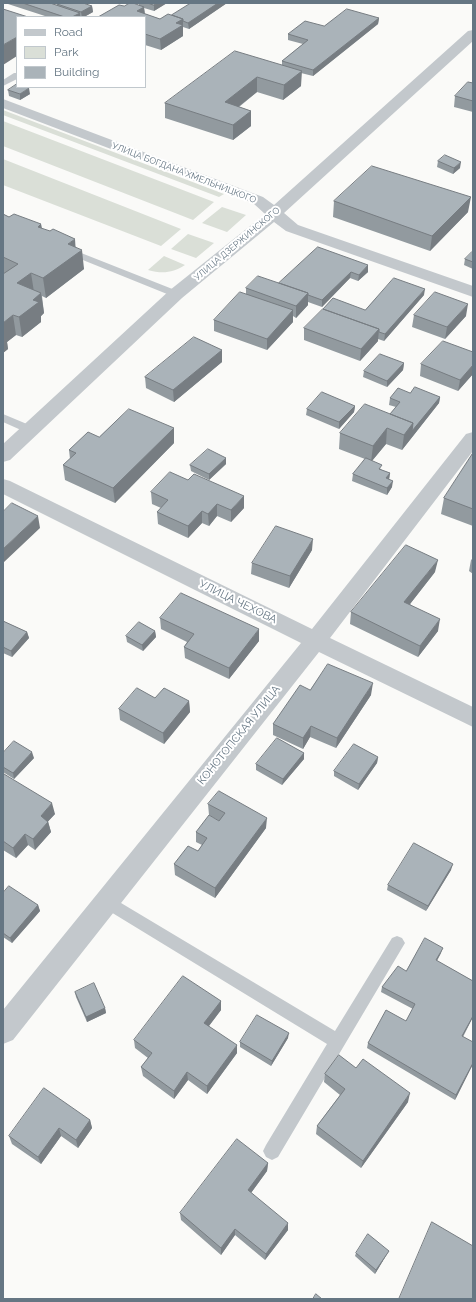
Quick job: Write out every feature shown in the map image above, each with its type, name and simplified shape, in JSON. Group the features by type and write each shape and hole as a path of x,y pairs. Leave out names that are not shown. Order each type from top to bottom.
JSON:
{"street":[{"name":"УЛИЦА ДЗЕРЖИНСКОГО","path":"3,455 176,294 274,214 473,34"},
{"name":"УЛИЦА БОГДАНА ХМЕЛЬНИЦКОГО","path":"3,103 258,200 292,228 473,292"},
{"name":"КОНОТОПСКАЯ УЛИЦА","path":"3,1030 315,641 473,438"},
{"name":"УЛИЦА ЧЕХОВА","path":"3,486 473,718"}],"lane":[{"path":"3,84 16,76"},
{"path":"54,245 176,294"},
{"path":"3,418 30,430"},
{"path":"106,901 338,1042"},
{"path":"272,1152 397,943"}],"green space":[{"path":"3,110 224,194 219,197 3,115"},
{"path":"3,121 214,202 193,220 3,146"},
{"path":"3,159 181,229 161,246 3,185"},
{"path":"222,207 246,215 227,232 202,223"},
{"path":"188,234 214,243 196,258 171,249"},
{"path":"164,256 185,265 176,270 167,272 148,270"}],"building":[{"path":"23,3 50,3 80,13 74,16 62,16"},
{"path":"83,3 92,6 81,12 57,4"},
{"path":"133,3 144,7 137,11 160,19 168,14 183,19 176,23 183,25 160,39 146,34 146,16 100,16 119,5 124,6"},
{"path":"191,3 218,3 188,23 183,21 183,19 172,15"},
{"path":"3,9 25,16 16,16 16,38 3,45"},
{"path":"347,9 379,18 313,70 282,61 308,40 288,34 305,21 324,26"},
{"path":"235,51 302,71 284,85 257,77 225,102 251,111 233,125 165,103"},
{"path":"468,82 473,83 473,101 455,96"},
{"path":"16,85 16,88 29,88 20,94 8,90"},
{"path":"445,155 461,162 454,168 438,161"},
{"path":"372,166 471,197 432,236 334,201"},
{"path":"3,214 9,217 14,214 41,224 38,227 50,231 53,229 75,239 68,244 82,250 43,278 31,273 17,283 41,293 33,300 39,302 19,317 13,315 3,323 3,274 18,264 3,257"},
{"path":"318,247 368,265 359,275 351,272 322,300 308,295 308,293 279,283"},
{"path":"472,252 473,253 473,262 465,259"},
{"path":"258,276 308,293 296,306 246,288"},
{"path":"394,278 425,289 385,334 379,332 379,329 323,309 333,298 365,310"},
{"path":"240,292 293,310 267,339 214,320"},
{"path":"435,292 468,304 447,327 414,315"},
{"path":"323,309 379,329 361,349 304,328"},
{"path":"194,337 222,350 173,390 145,377"},
{"path":"443,341 473,352 473,365 460,380 421,364"},
{"path":"380,354 404,363 387,381 364,371"},
{"path":"415,387 440,397 412,431 413,423 390,414 400,402 390,398 398,388 410,393"},
{"path":"322,392 355,406 339,422 307,409"},
{"path":"365,404 413,423 404,435 387,428 373,446 340,433"},
{"path":"129,409 174,428 113,488 63,465 76,453 69,450 88,432 99,437"},
{"path":"208,449 226,458 209,474 190,465"},
{"path":"473,453 473,509 444,498"},
{"path":"366,458 382,465 379,469 390,473 386,478 393,481 387,488 353,474"},
{"path":"170,472 188,480 194,474 244,496 231,510 217,504 208,514 202,511 188,526 157,512 168,500 151,492"},
{"path":"12,503 38,516 3,549 3,512"},
{"path":"276,526 313,539 290,576 252,563"},
{"path":"406,545 438,560 404,602 440,619 420,646 351,612"},
{"path":"181,593 259,629 229,668 184,647 194,634 160,618"},
{"path":"3,621 27,632 11,651 3,647"},
{"path":"139,622 155,631 142,645 126,636"},
{"path":"328,664 373,683 337,738 311,726 303,738 273,724 300,685 310,690"},
{"path":"137,688 155,698 164,688 189,701 163,733 119,709"},
{"path":"277,738 304,753 283,779 256,764"},
{"path":"14,741 32,752 13,773 3,767 3,753"},
{"path":"354,744 378,757 359,784 334,771"},
{"path":"4,774 52,803 41,816 48,822 33,839 25,834 13,848 3,841"},
{"path":"219,791 267,818 215,888 174,864 188,846 198,851 207,838 196,832 209,815 219,821 225,813 208,804"},
{"path":"414,843 453,864 428,906 388,885"},
{"path":"9,886 38,905 10,938 3,933 3,893"},
{"path":"425,938 443,948 436,960 473,981 473,1016 462,1036 473,1042 473,1063 456,1095 368,1043 386,1010 406,1021 415,1004 382,987 398,966 406,971"},
{"path":"183,976 221,1001 204,1023 237,1045 207,1086 187,1072 174,1091 141,1067 152,1053 134,1040"},
{"path":"94,983 105,1008 86,1017 75,992"},
{"path":"257,1015 289,1033 272,1061 240,1042"},
{"path":"339,1055 356,1068 363,1059 410,1093 363,1161 317,1126 345,1089 325,1074"},
{"path":"44,1088 90,1120 76,1140 59,1128 38,1157 9,1136"},
{"path":"237,1139 268,1163 248,1190 288,1223 266,1254 235,1229 221,1248 180,1213"},
{"path":"432,1222 473,1246 473,1299 399,1299"},
{"path":"368,1234 389,1251 376,1270 356,1253"},
{"path":"316,1294 322,1299 313,1299"}]}
